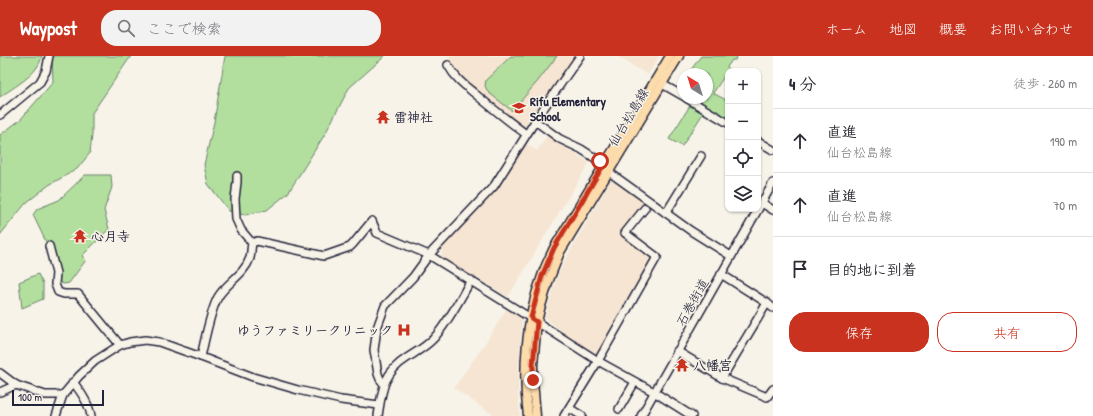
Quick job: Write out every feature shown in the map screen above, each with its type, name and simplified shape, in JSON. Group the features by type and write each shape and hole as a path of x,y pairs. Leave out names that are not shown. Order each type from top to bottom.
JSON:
{"main road":[{"name":"仙台松島線","path":"528,416 524,380 526,348 534,320 542,276 554,248 670,56"},
{"name":"仙台松島線","path":"536,416 533,380 534,320 540,309 560,252 679,56"}],"street":[{"path":"0,115 40,82 46,72 49,56"},
{"path":"384,384 378,374 374,350 380,317 385,306 413,277 429,255 494,186 526,134 580,56"},
{"path":"448,65 453,75 492,109 526,134"},
{"path":"662,84 677,93"},
{"path":"696,104 725,121"},
{"path":"535,121 560,139 581,149 604,164"},
{"path":"761,143 773,150"},
{"path":"666,212 701,156"},
{"path":"609,172 691,231 731,256"},
{"path":"201,357 214,305 219,295 243,270 250,257 252,243 241,230 236,219 235,199 237,176"},
{"name":"石巻街道","path":"641,416 773,183"},
{"path":"762,203 773,210"},
{"path":"564,416 598,361 657,257 625,233 645,208"},
{"path":"252,243 257,241 324,256 350,248 372,222 377,233 429,255 598,361 654,392 692,416"},
{"path":"50,246 56,273 54,284 58,292 64,294 78,294 120,345"},
{"path":"721,274 773,308"},
{"path":"378,416 379,404 384,384 389,374 400,362 421,349 433,339 443,326 471,280"},
{"path":"722,378 767,304"},
{"path":"56,416 63,396 73,382 95,361 120,345 145,340 159,342 252,377 298,390 341,400 379,404"},
{"path":"677,351 722,378 767,397 773,390"},
{"path":"0,373 16,385 45,395 63,396"},
{"path":"73,382 84,396 90,409 91,416"},
{"path":"619,409 635,382"},
{"path":"0,392 16,385"},
{"path":"569,408 582,416"}],"shaded area":[{"name":"Rifu Elementary School","path":"448,56 576,56 524,127 457,75"},
{"path":"617,56 659,56 648,75"},
{"path":"548,135 589,163 508,297 441,257 444,244 495,192 525,143 537,151"},
{"path":"611,180 644,200 644,205 620,234 651,256 653,261 600,352 596,354 565,335 545,317 556,281 564,262"},
{"path":"507,308 522,319 518,375 520,416 495,416 454,388 486,342"}],"green space":[{"path":"0,56 42,56 36,69 25,80 0,97"},
{"path":"52,56 131,56 92,113 90,153 77,169 49,185 26,203 0,235 0,135 20,120 53,82"},
{"path":"225,56 385,56 349,88 325,134 288,193 267,210 245,215 229,211 208,184 204,165 214,122"},
{"path":"511,56 557,56 512,111 488,92 485,86 486,80"},
{"path":"701,56 737,56 735,60 732,60 727,67 728,68 725,68 725,75 713,93 713,68 692,68"},
{"path":"713,93 725,99 725,118 700,104 713,104"},
{"path":"691,104 704,112 682,146 669,139"},
{"path":"85,175 111,175 112,187 104,210 109,229 82,256 86,260 69,283 64,284 58,282 47,244 33,215 37,209 59,200"},
{"path":"38,274 43,284 43,299 22,308 19,282"}],"place":[{"name":"Rifu Elementary School","path":"519,108"},
{"name":"雷神社","path":"383,117"},
{"name":"心月寺","path":"80,236"},
{"name":"ゆうファミリークリニック","path":"404,330"},
{"name":"八幡宮","path":"682,365"}],"route":[{"path":"533,380 537,322 531,318 542,276 554,248 604,164 600,161"}]}
